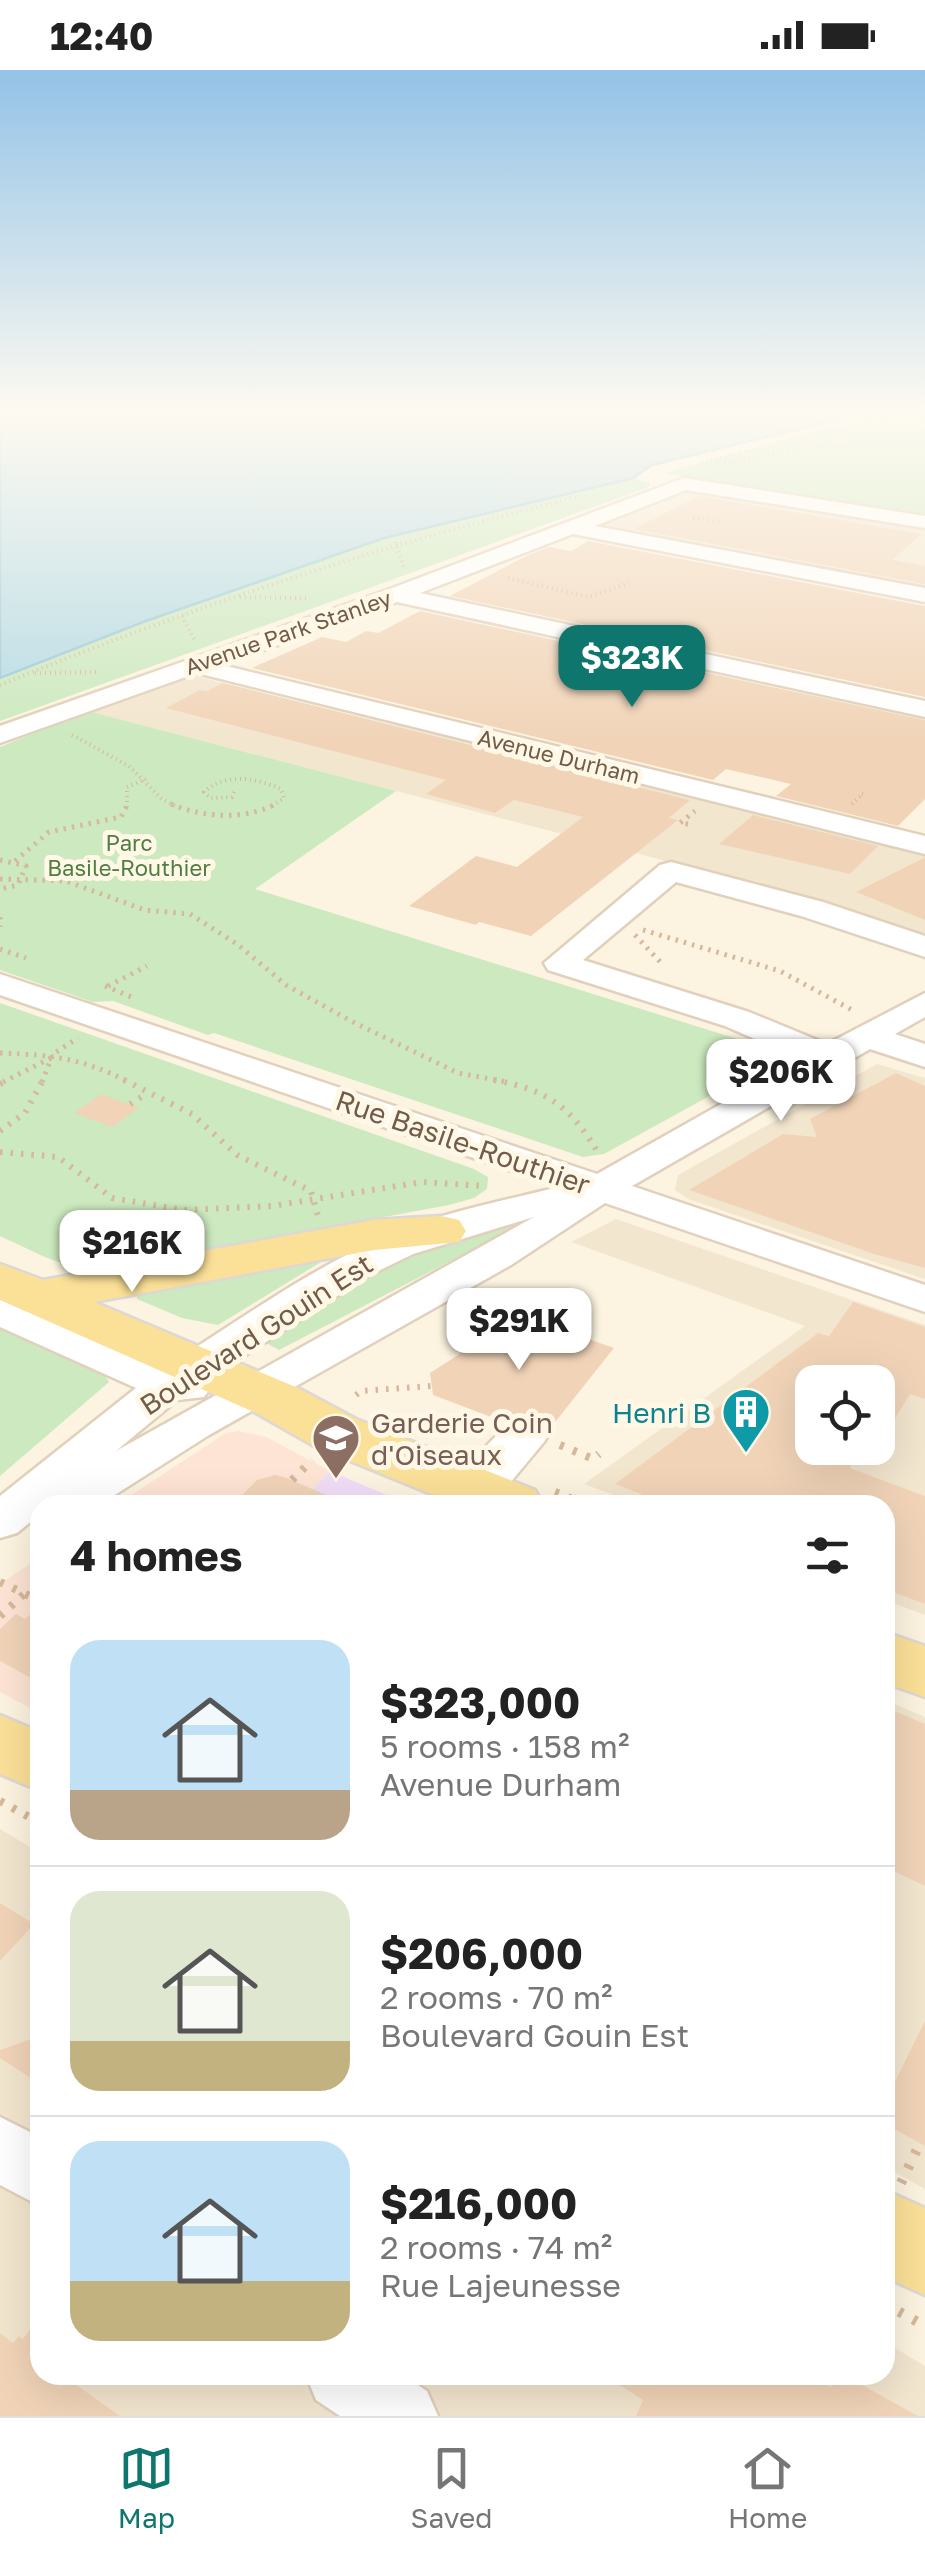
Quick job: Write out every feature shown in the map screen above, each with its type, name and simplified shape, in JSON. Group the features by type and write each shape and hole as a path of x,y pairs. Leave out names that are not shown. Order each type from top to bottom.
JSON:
{"main road":[{"path":"12,1296 374,1235 441,1231"},
{"path":"12,1296 182,1377 252,1391 336,1432 483,1492"},
{"path":"895,1660 925,1672"},
{"path":"0,1742 30,1758"}],"street":[{"name":"Avenue Park Stanley","path":"0,734 108,683 198,657 581,522"},
{"path":"569,528 925,595"},
{"path":"401,586 925,709"},
{"name":"Avenue Durham","path":"198,657 925,846"},
{"path":"829,1058 737,1019 560,963 671,872 812,909 925,946"},
{"name":"Rue Basile-Routhier","path":"0,984 600,1173 925,1300"},
{"name":"Boulevard Gouin Est","path":"52,1495 182,1377 367,1260 600,1173 829,1058 864,1025 917,1015"},
{"path":"864,1025 925,1056"},
{"name":"Boulevard Gouin Est","path":"62,1495 538,1232 600,1173"},
{"path":"483,1492 528,1431"},
{"name":"Boulevard Gouin Est","path":"0,1540 30,1515"},
{"path":"0,2148 30,2168"},
{"path":"356,2385 402,2416"}],"path":[{"path":"0,686 237,596 395,542 474,522"},
{"path":"395,542 401,586"},
{"path":"498,576 587,596 629,583"},
{"path":"237,596 308,598"},
{"path":"182,616 198,657"},
{"path":"29,673 108,683"},
{"path":"68,734 146,779 165,801 196,810 245,813 272,806 284,798 284,793 274,786 245,780 216,782 204,792 219,799 232,797 234,792"},
{"path":"16,860 49,832 121,816 128,804 127,787 146,779"},
{"path":"0,860 16,860 26,866 21,882"},
{"path":"0,879 66,881 145,910 190,914 237,944 286,986 351,1021 458,1073 526,1086 558,1101 581,1124 600,1173"},
{"path":"0,890 21,882"},
{"path":"0,917 0,927"},
{"path":"673,976 630,930 780,972 864,1025"},
{"path":"0,950 26,958"},
{"path":"108,987 147,966"},
{"path":"0,1084 86,1033"},
{"path":"0,1053 52,1056 90,1064 192,1114 237,1156 302,1186 314,1199 320,1223"},
{"path":"0,1131 35,1099 52,1056"},
{"path":"130,1104 146,1094"},
{"path":"0,1152 58,1157 112,1198 145,1206 203,1211 422,1182 492,1188"},
{"path":"356,1395 361,1390 432,1386"},
{"path":"528,1431 594,1458 599,1454"},
{"path":"292,1480 317,1455"},
{"path":"0,1582 30,1597"},
{"path":"0,1616 24,1594"},
{"path":"0,1801 30,1818"},
{"path":"904,2222 920,2143"},
{"path":"895,2310 925,2326"}],"shaded area":[{"path":"605,522 904,522 925,526 925,589 596,526"},
{"path":"191,675 925,856 925,937 816,900 88,711"},
{"path":"877,1064 925,1078 925,1279 688,1199 675,1190 678,1175"},
{"path":"616,1219 925,1325 925,1615 895,1604 895,1495 613,1495 584,1484 805,1326 571,1242"},
{"path":"238,1431 266,1437 330,1471 307,1495 131,1495 226,1433"},
{"path":"330,1471 386,1495 307,1495"},
{"path":"30,1564 30,1708 0,1692 0,1584"},
{"path":"895,1704 925,1717 925,2189 895,2172"},
{"path":"0,1829 30,1847 30,2385 895,2385 895,2348 925,2366 925,2416 0,2416"}],"green space":[{"path":"448,522 551,522 0,721 0,678 143,622 384,538"},
{"name":"Parc Basile-Routhier","path":"88,711 396,791 255,889 786,1054 604,1154 583,1157 214,1033 208,1035 113,1001 93,1002 0,970 0,747"},
{"path":"0,1003 474,1169 488,1177 487,1189 474,1198 449,1205 134,1263 94,1267 64,1264 0,1236"},
{"path":"508,1219 518,1226 279,1350 259,1339 381,1265"},
{"path":"313,1259 321,1262 218,1325 182,1318 137,1299 136,1291"},
{"path":"0,1327 104,1373 109,1382 0,1476"}],"water":[{"path":"0,522 448,522 384,538 143,622 0,678"}],"building":[{"path":"647,522 855,522 922,534 892,560 925,566 925,584 634,529"},
{"path":"588,541 925,606 925,697 450,596 526,556 549,547 571,551"},
{"path":"420,611 925,720 925,799 898,826 776,796 791,784 726,769 713,780 252,668 322,637 346,642 366,631 378,633"},
{"path":"223,683 690,800 669,818 678,820 531,936 479,922 476,925 409,906 476,856 517,867 583,817 514,800 495,813 426,794 446,780 166,708"},
{"path":"753,815 878,846 850,874 719,844"},
{"path":"924,858 925,920 856,892"},
{"path":"896,1073 925,1086 925,1268 689,1190 783,1134 817,1137 810,1119"},
{"path":"101,1094 139,1108 112,1127 74,1113"},
{"name":"Henri B","path":"853,1302 925,1327 925,1399 910,1394 895,1418 895,1365 795,1365 795,1465 852,1465 850,1468 925,1496 925,1604 895,1593 895,1495 643,1495 615,1484 818,1333 829,1336"},
{"path":"514,1319 554,1344 565,1331 614,1348 552,1426 545,1416 529,1412 507,1423 433,1395 430,1373"},
{"path":"275,1475 326,1495 242,1495 257,1480"},
{"path":"16,1614 25,1619 30,1614 30,1678 0,1661 0,1629"},
{"path":"895,1711 925,1724 925,1886 895,1872"},
{"path":"0,1903 30,1922 30,1928 0,1961"},
{"path":"925,2021 925,2146 895,2130 895,2082"},
{"path":"30,2040 30,2078 0,2058 0,2050"},
{"path":"30,2330 30,2385 76,2385 120,2416 0,2416 0,2333 13,2343 19,2336 23,2339"},
{"path":"620,2385 862,2385 918,2416 636,2416 643,2400"}],"place":[{"name":"Henri B","path":"746,1454"},
{"name":"Garderie Coin d'Oiseaux","path":"336,1480"}]}
